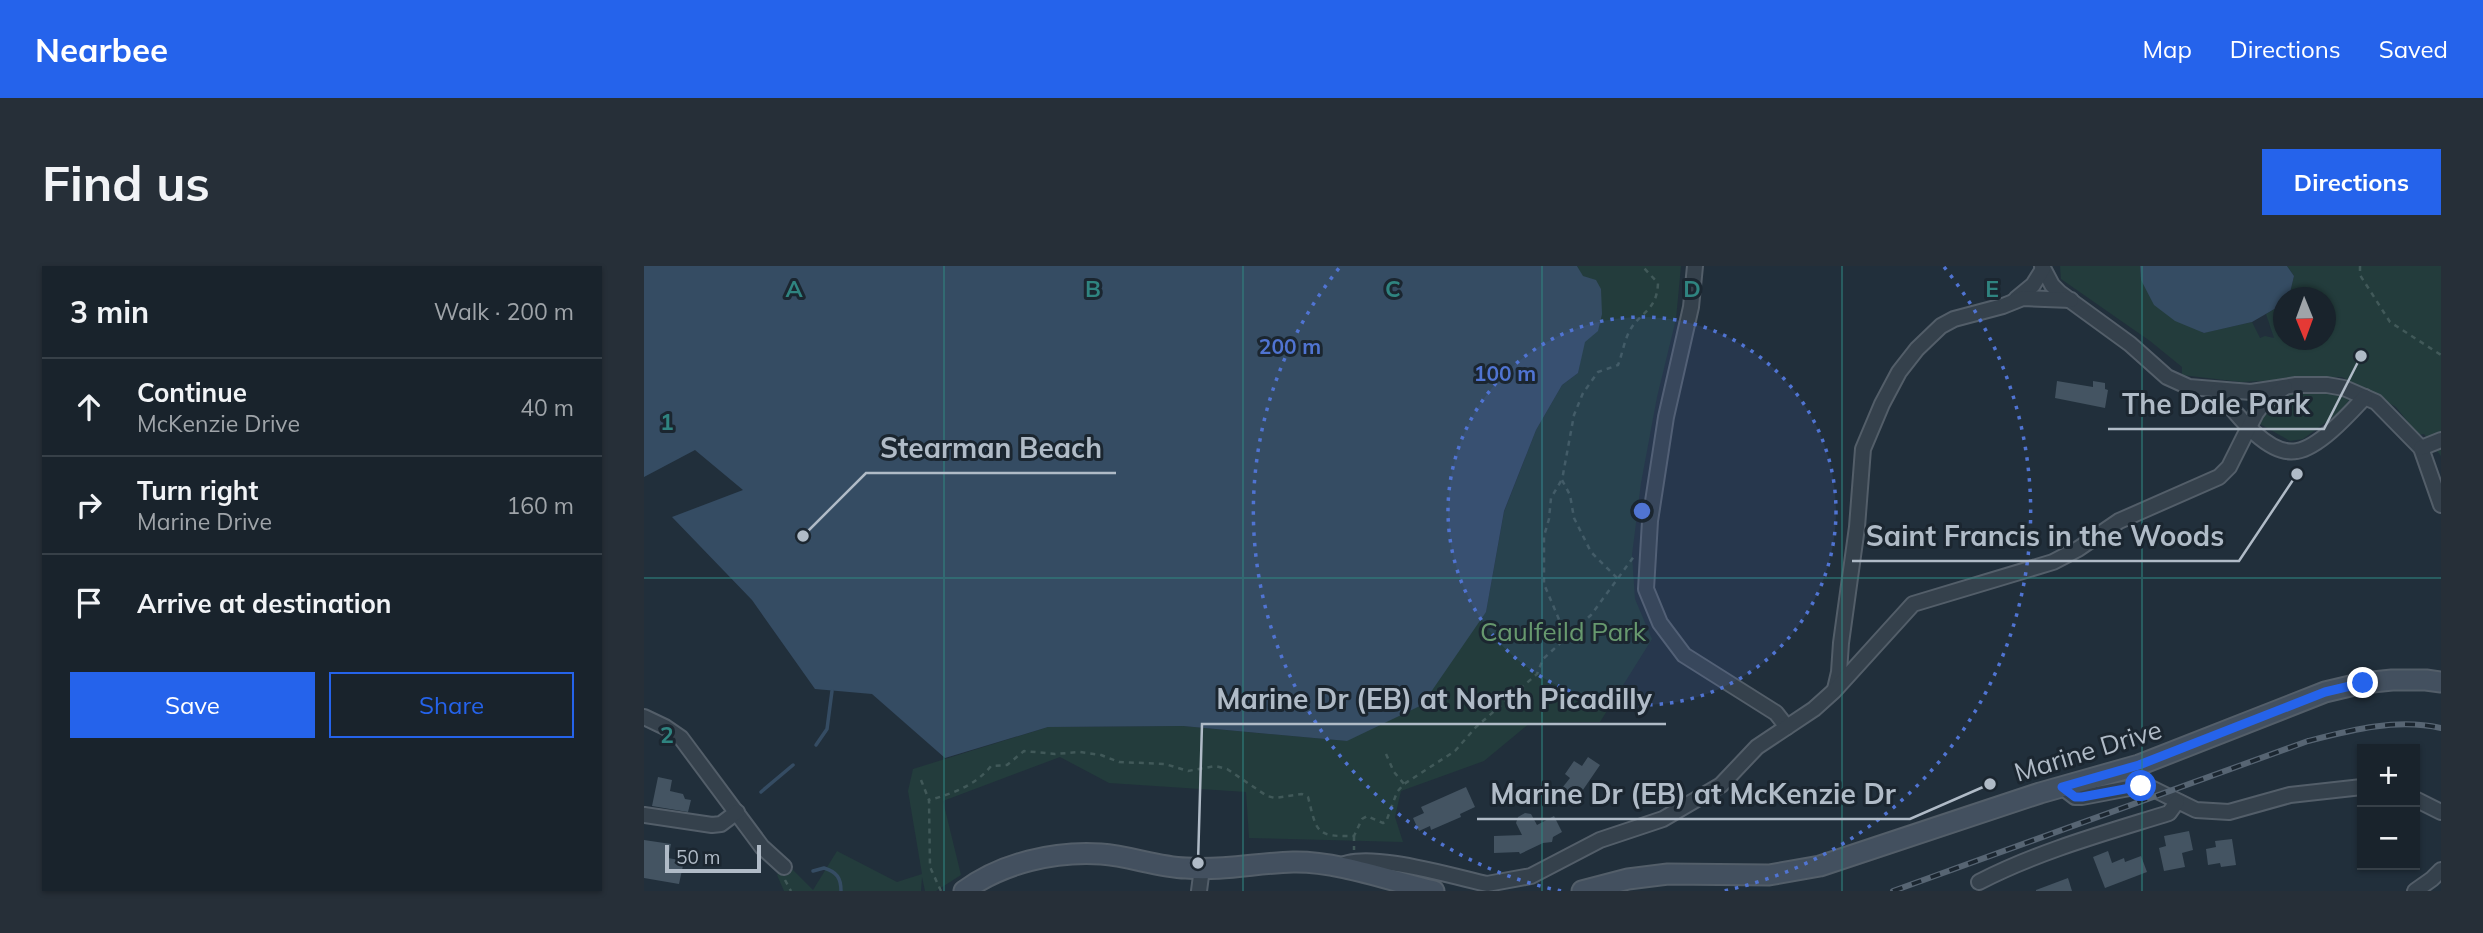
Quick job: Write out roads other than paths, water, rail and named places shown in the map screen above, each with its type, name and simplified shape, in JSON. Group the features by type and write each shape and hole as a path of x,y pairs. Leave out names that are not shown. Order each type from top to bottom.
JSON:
{"main road":[{"name":"Marine Drive","path":"1582,891 1628,879 1668,874 1769,875 1799,870 2139,765 2325,692 2363,683 2392,680 2441,682"},
{"path":"964,891 978,881 1016,864 1055,856 1101,854 1184,869 1294,862 1337,868 1434,891"}],"street":[{"path":"1695,266 1691,307 1666,417 1647,546 1646,589 1654,612 1684,655 1776,713 1787,727"},
{"path":"1834,691 1839,671 1857,527 1864,449 1882,404 1899,372 1917,349 1941,326 1954,319 2003,306 2015,300 2033,285 2043,268"},
{"path":"2043,268 2052,285 2130,344 2168,377 2189,387 2251,393 2308,384 2327,385 2365,397 2386,411 2421,449 2441,505"},
{"path":"2015,300 2041,297 2071,300"},
{"path":"1337,868 1349,861 1363,860 1397,864 1487,884 1521,879 1600,840 1654,823 1721,785 1757,747 1814,709 1834,691 1913,604 2053,562 2078,549 2119,521 2219,477 2229,467 2262,405 2285,387"},
{"path":"2218,391 2248,428 2280,449 2296,452 2305,449 2332,430 2365,397"},
{"path":"2421,449 2441,440"},
{"path":"644,717 681,738 762,847 783,867"},
{"path":"2062,787 2075,797 2149,787 2196,810 2229,812 2290,794 2357,787"},
{"path":"1979,882 2073,843 2169,813 2177,802"},
{"path":"2420,802 2441,812"},
{"path":"644,815 712,825 721,824 737,812"},
{"path":"1199,891 1202,868"},
{"path":"2415,891 2432,880 2441,870"}],"water":[{"path":"644,266 1577,266 1583,276 1596,280 1601,289 1602,314 1598,331 1585,342 1578,373 1562,385 1536,430 1504,511 1486,612 1422,705 1347,741 1183,726 1048,727 945,758 872,694 815,689 752,600 672,517 743,490 695,450 644,477"},
{"path":"2140,266 2287,266 2294,276 2291,287 2273,287 2273,310 2252,322 2204,333 2175,321 2154,305 2141,280"}],"waterway":[{"path":"816,745 827,729 832,691"},
{"path":"761,792 793,765"},
{"path":"813,871 824,868 832,871 839,879 841,891"}],"railway":[{"path":"1893,891 2308,741 2357,729 2390,725 2441,728"}],"place":[{"name":"The Dale Park","path":"2361,356"},
{"name":"Saint Francis in the Woods","path":"2297,474"},
{"name":"Stearman Beach","path":"803,536"},
{"name":"Marine Dr (EB) at McKenzie Dr","path":"1990,784"},
{"name":"Marine Dr (EB) at North Picadilly","path":"1198,863"}],"park label":[{"name":"Caulfeild Park","path":"1563,632"}]}
